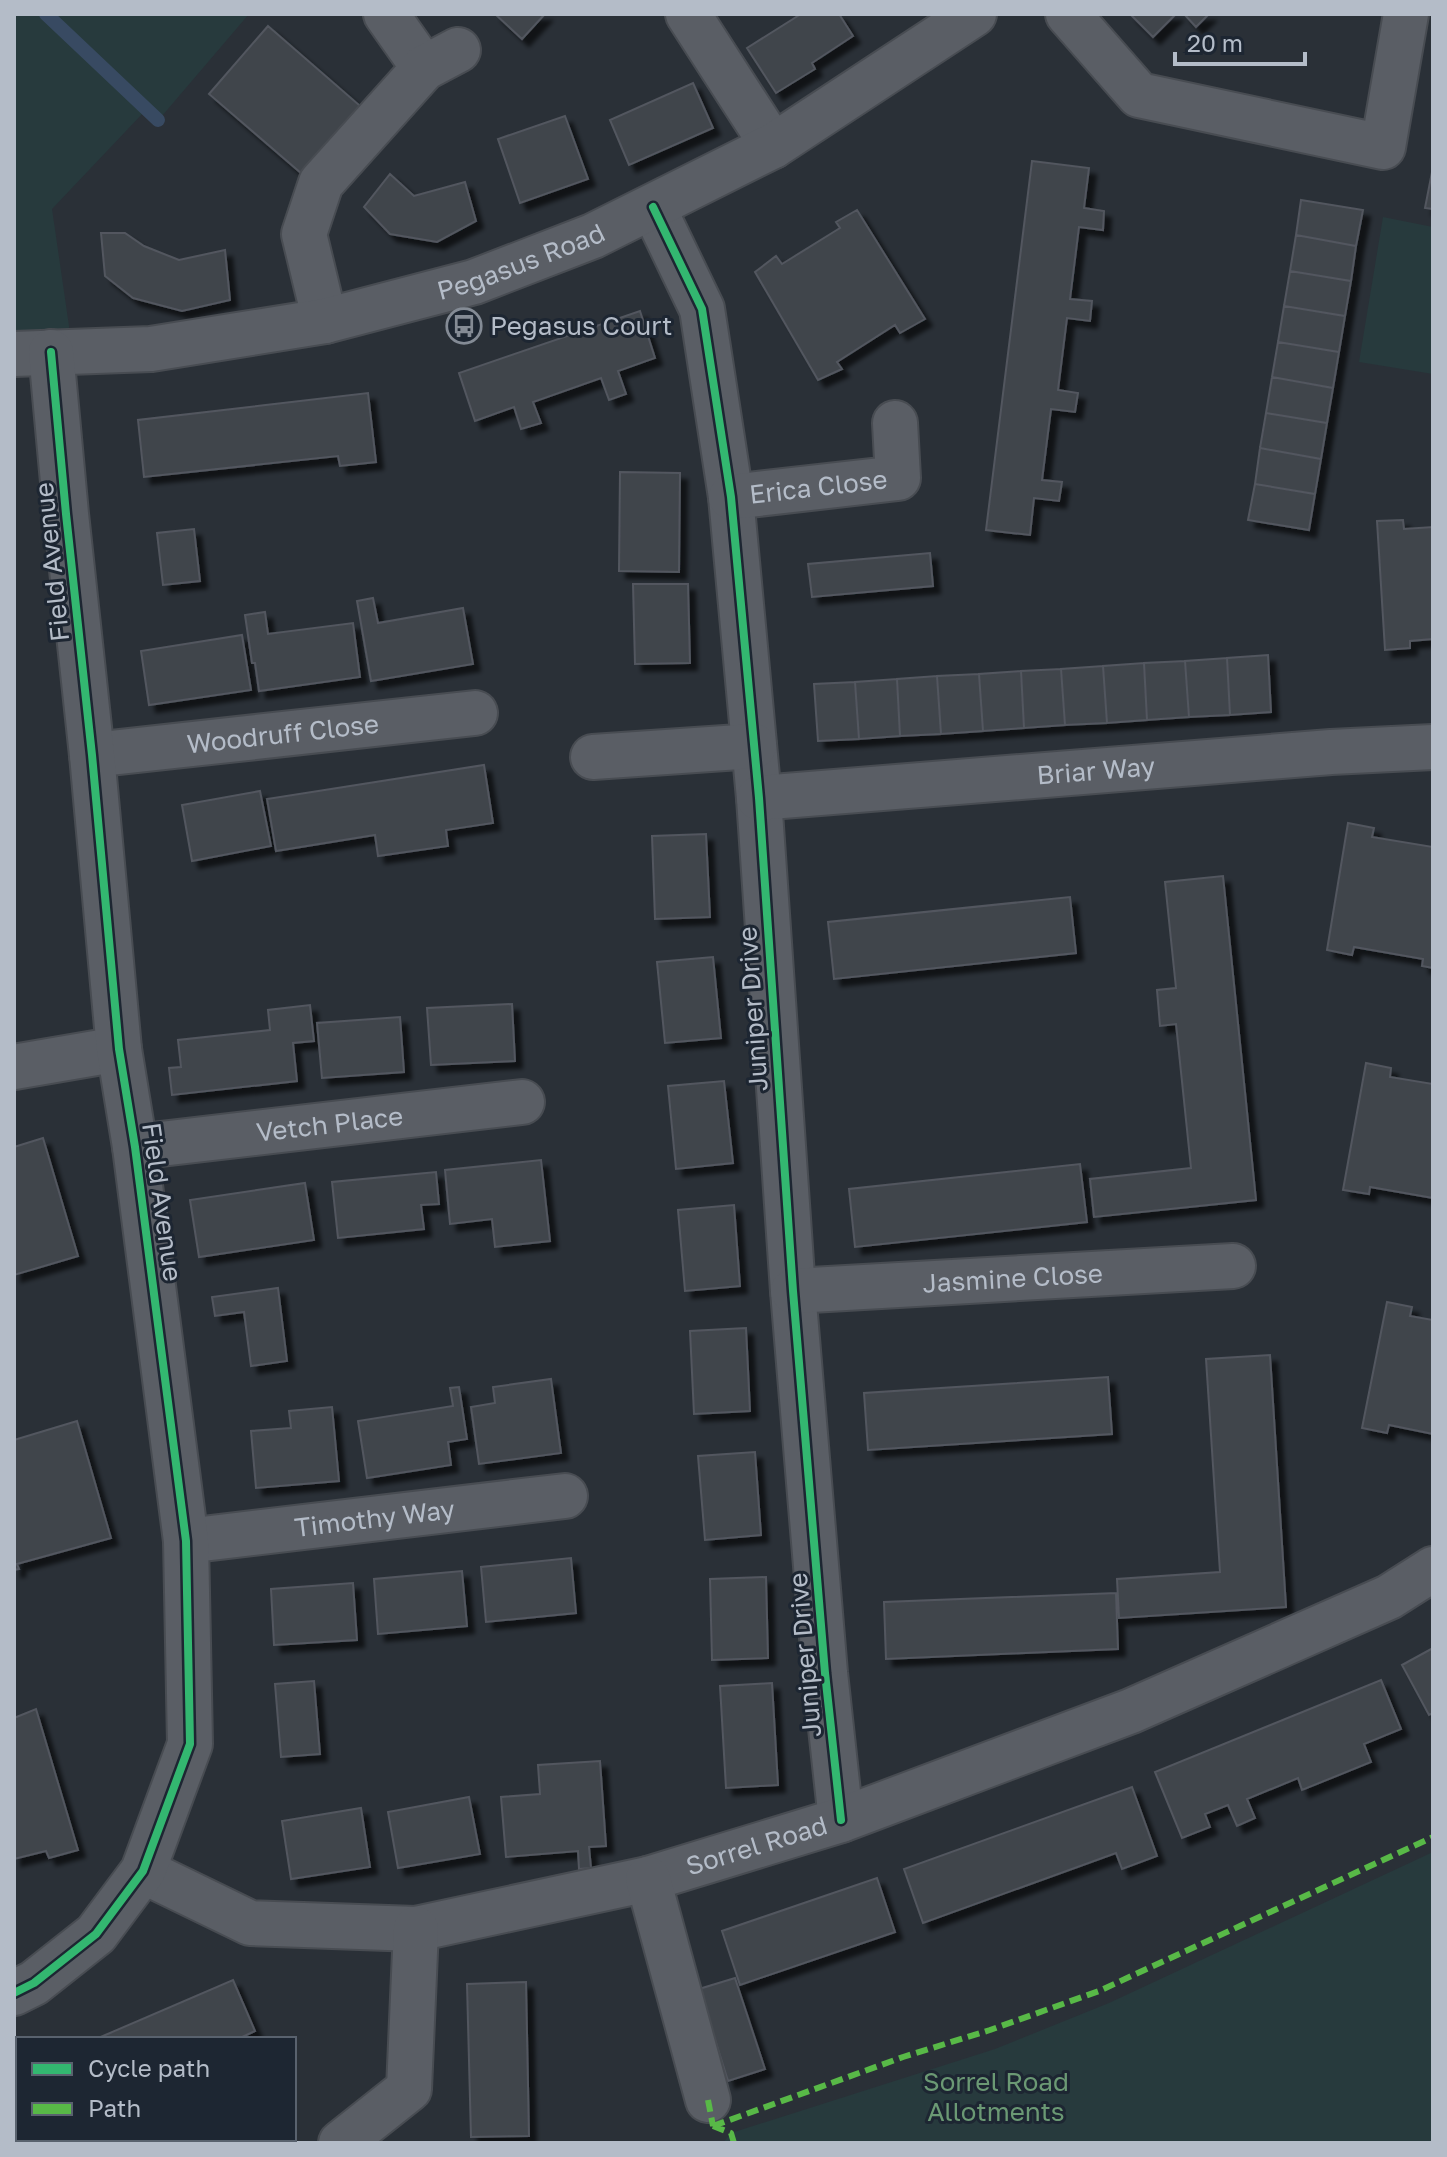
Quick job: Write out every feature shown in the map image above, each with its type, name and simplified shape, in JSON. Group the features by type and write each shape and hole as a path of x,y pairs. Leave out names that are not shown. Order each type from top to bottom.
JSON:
{"street":[{"path":"325,321 304,234 321,183 441,59 386,14"},
{"path":"688,14 773,146"},
{"name":"Pegasus Road","path":"33,353 151,349 325,321 474,282 593,236 773,146 974,14"},
{"path":"1068,14 1139,95 1383,147 1406,14"},
{"name":"Juniper Drive","path":"653,207 702,309 731,497 759,798 793,1291 825,1673 841,1820"},
{"name":"Field Avenue","path":"14,1993 34,1983 96,1934 143,1871 190,1744 186,1541 135,1147 119,1049 92,755 33,353"},
{"name":"Erica Close","path":"731,497 898,478 895,423"},
{"name":"Woodruff Close","path":"92,755 475,713"},
{"path":"593,757 754,746"},
{"name":"Briar Way","path":"759,798 1331,752 1433,747"},
{"path":"14,1067 119,1049"},
{"name":"Vetch Place","path":"135,1147 522,1102"},
{"name":"Jasmine Close","path":"793,1291 1233,1266"},
{"name":"Timothy Way","path":"186,1541 565,1496"},
{"name":"Sorrel Road","path":"143,1871 250,1923 416,1929 648,1879 841,1820 1131,1711 1389,1597 1433,1569"},
{"path":"648,1879 708,2100"},
{"path":"341,2143 409,2089 416,1929"}],"green space":[{"path":"14,14 249,14 156,123 144,112 52,209 71,352 14,354"},
{"path":"1383,217 1433,227 1433,374 1359,362"},
{"name":"Sorrel Road Allotments","path":"1433,1852 1433,2143 723,2143 731,2133 995,2049 1109,2003"}],"building":[{"path":"495,14 545,14 522,39"},
{"path":"801,14 839,14 853,36 812,63 815,69 776,93 747,48"},
{"path":"1130,14 1176,14 1153,37"},
{"path":"1184,14 1209,14 1196,27"},
{"path":"268,26 374,118 316,186 209,94"},
{"path":"693,83 713,128 629,165 610,120"},
{"path":"565,116 588,179 520,203 498,139"},
{"path":"1032,161 1089,168 1084,208 1104,211 1103,230 1079,227 1070,299 1092,301 1090,321 1067,318 1058,390 1078,393 1075,412 1051,409 1042,480 1062,482 1059,501 1034,498 1030,535 986,530"},
{"path":"1433,167 1433,209 1425,208"},
{"path":"390,174 414,196 465,182 476,221 437,242 390,234 364,207"},
{"path":"1301,200 1363,210 1356,246 1296,235"},
{"path":"857,210 925,319 900,333 895,325 837,362 842,369 818,380 755,272 776,256 782,264 840,228 836,222"},
{"path":"101,233 125,233 144,246 179,260 225,250 230,300 182,311 133,298 105,276"},
{"path":"1296,235 1356,246 1351,281 1290,271"},
{"path":"1290,271 1351,281 1345,316 1284,306"},
{"path":"1284,306 1345,316 1339,352 1278,342"},
{"path":"640,311 655,358 618,371 626,394 609,400 601,378 533,402 541,423 521,429 514,407 475,421 459,373"},
{"path":"1278,342 1339,352 1333,388 1272,377"},
{"path":"1272,377 1333,388 1327,423 1266,413"},
{"path":"368,393 376,462 340,466 338,456 144,477 138,420"},
{"path":"1266,413 1327,423 1321,459 1260,448"},
{"path":"1260,448 1321,459 1315,494 1255,484"},
{"path":"620,472 680,473 679,572 619,571"},
{"path":"1255,484 1315,494 1309,530 1248,520"},
{"path":"1403,520 1404,529 1433,527 1433,639 1410,641 1410,648 1385,650 1377,521"},
{"path":"194,529 200,581 163,585 157,533"},
{"path":"930,553 933,586 812,597 808,564"},
{"path":"633,584 688,584 690,663 635,664"},
{"path":"373,598 378,623 463,608 473,664 371,681 357,601"},
{"path":"265,612 268,634 353,623 360,677 259,691 245,615"},
{"path":"242,635 251,690 149,705 141,651"},
{"path":"1268,655 1271,712 1230,715 1227,658"},
{"path":"1227,658 1230,715 1189,717 1185,661"},
{"path":"1185,661 1189,717 1147,720 1144,663"},
{"path":"1144,663 1147,720 1107,723 1103,666"},
{"path":"1103,666 1107,723 1065,725 1061,669"},
{"path":"1061,669 1065,725 1024,728 1021,671"},
{"path":"1021,671 1024,728 983,731 979,674"},
{"path":"979,674 983,731 941,734 937,676"},
{"path":"937,676 941,734 900,736 897,679"},
{"path":"897,679 900,736 859,739 855,682"},
{"path":"855,682 859,739 818,741 814,684"},
{"path":"484,765 493,823 446,830 448,846 378,856 375,835 276,851 267,799"},
{"path":"260,791 271,846 192,861 182,805"},
{"path":"1348,823 1374,828 1372,837 1433,847 1433,968 1422,966 1423,959 1354,947 1352,955 1327,950"},
{"path":"706,834 710,917 655,919 652,836"},
{"path":"1223,876 1256,1200 1094,1217 1090,1179 1191,1168 1176,1024 1160,1026 1157,990 1176,988 1165,882"},
{"path":"1070,897 1076,953 834,979 828,922"},
{"path":"713,957 721,1038 665,1043 657,962"},
{"path":"512,1004 515,1061 431,1065 427,1008"},
{"path":"310,1005 314,1041 293,1043 297,1081 172,1095 169,1068 181,1067 178,1040 270,1030 268,1010"},
{"path":"400,1017 404,1072 322,1078 317,1023"},
{"path":"1366,1063 1391,1068 1390,1077 1433,1084 1433,1198 1370,1187 1369,1194 1343,1190"},
{"path":"724,1081 733,1163 676,1169 668,1086"},
{"path":"43,1138 78,1256 14,1275 14,1147"},
{"path":"541,1160 550,1241 495,1247 492,1219 450,1224 445,1170"},
{"path":"1080,1164 1087,1222 855,1247 849,1189"},
{"path":"436,1172 439,1204 421,1205 424,1229 338,1238 332,1182"},
{"path":"305,1183 314,1240 199,1257 190,1200"},
{"path":"734,1205 740,1286 685,1291 678,1210"},
{"path":"278,1288 287,1361 251,1366 244,1312 215,1316 212,1297"},
{"path":"1387,1302 1412,1307 1410,1316 1433,1320 1433,1434 1389,1425 1387,1433 1362,1428"},
{"path":"746,1328 750,1411 694,1414 690,1331"},
{"path":"1270,1355 1286,1607 1119,1618 1117,1579 1220,1572 1206,1359"},
{"path":"1108,1377 1112,1434 868,1450 864,1393"},
{"path":"551,1379 561,1453 479,1464 471,1407 495,1403 493,1387"},
{"path":"459,1387 467,1439 448,1442 451,1465 367,1478 358,1421 453,1406 450,1388"},
{"path":"332,1407 339,1481 256,1488 251,1431 291,1428 289,1411"},
{"path":"77,1421 111,1538 17,1564 19,1569 14,1570 14,1440"},
{"path":"755,1452 761,1535 705,1540 698,1456"},
{"path":"571,1558 576,1613 486,1622 481,1567"},
{"path":"462,1571 467,1626 378,1634 374,1579"},
{"path":"766,1577 768,1658 712,1660 710,1579"},
{"path":"353,1583 357,1640 274,1645 271,1589"},
{"path":"1116,1593 1118,1649 886,1659 884,1602"},
{"path":"1433,1648 1433,1713 1429,1715 1402,1665"},
{"path":"1381,1680 1401,1729 1364,1744 1371,1762 1302,1790 1298,1778 1247,1799 1255,1818 1237,1826 1228,1805 1205,1814 1210,1827 1182,1838 1155,1772"},
{"path":"314,1681 320,1754 281,1757 275,1684"},
{"path":"772,1683 778,1785 726,1788 720,1686"},
{"path":"36,1709 78,1850 49,1858 46,1851 14,1859 14,1718"},
{"path":"600,1761 606,1846 589,1847 591,1868 579,1869 578,1851 506,1857 501,1797 540,1794 538,1765"},
{"path":"1132,1787 1157,1856 1122,1869 1116,1853 923,1923 904,1869"},
{"path":"469,1797 480,1854 398,1868 388,1812"},
{"path":"361,1808 370,1867 291,1879 282,1821"},
{"path":"877,1878 895,1932 740,1985 722,1931"},
{"path":"735,1978 765,2069 728,2081 699,1989"},
{"path":"233,1980 255,2031 242,2037 101,2037"},
{"path":"526,1982 529,2136 471,2137 467,1984"}],"waterway":[{"path":"46,14 158,120"}],"marked path":[{"path":"713,2126 903,2057 1099,1991 1433,1837"},
{"path":"708,2100 713,2126"},
{"path":"713,2126 731,2133 734,2143"}],"cycle path":[{"path":"653,207 702,309 731,497 759,798 793,1291 825,1673 841,1820"},
{"path":"14,1993 34,1983 96,1934 143,1871 190,1744 186,1541 135,1147 119,1049 51,352"}],"place":[{"name":"Pegasus Court","path":"464,326"}]}
